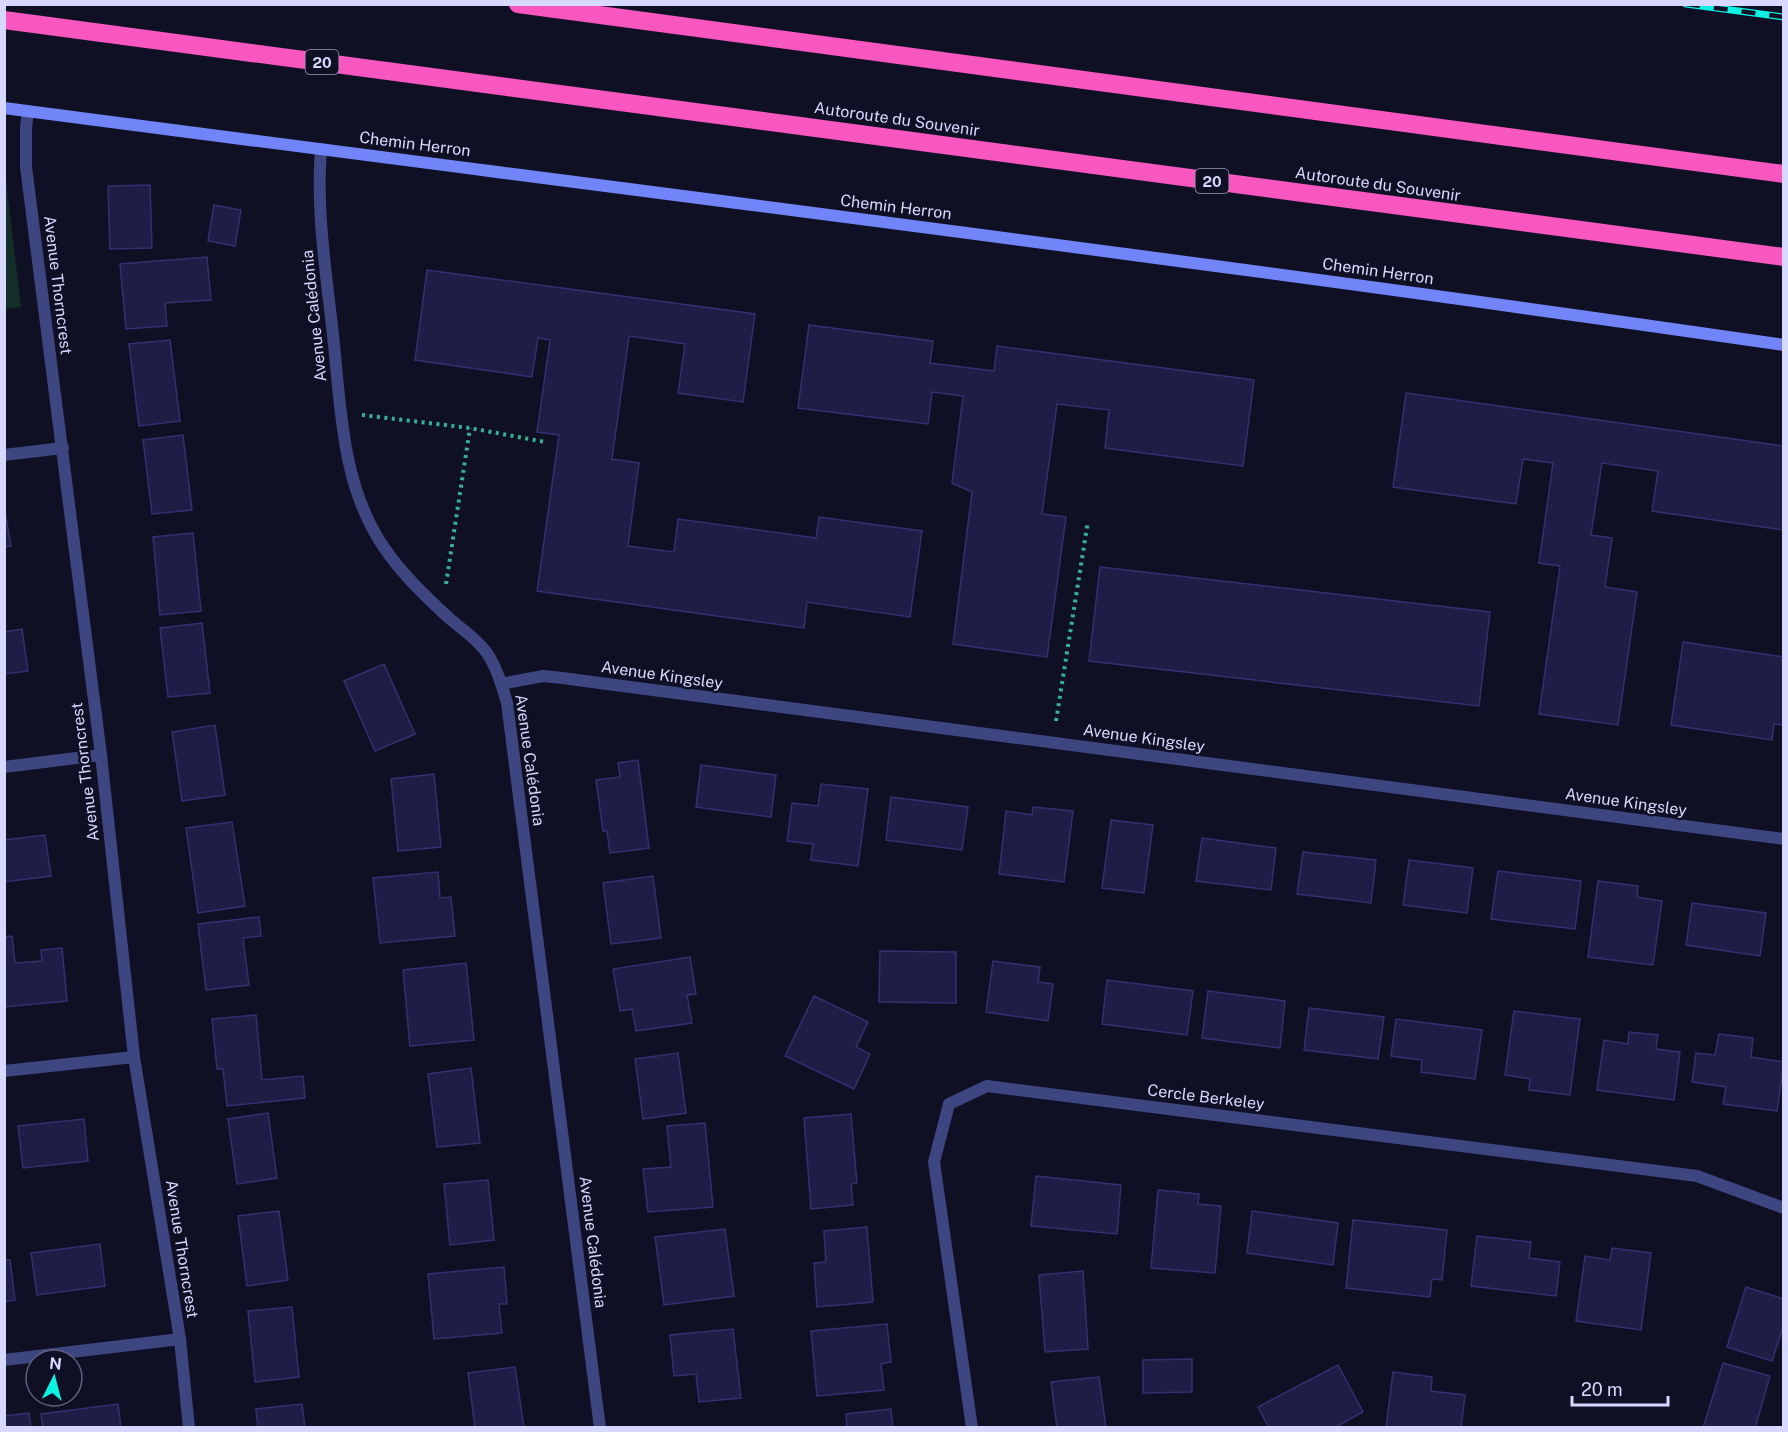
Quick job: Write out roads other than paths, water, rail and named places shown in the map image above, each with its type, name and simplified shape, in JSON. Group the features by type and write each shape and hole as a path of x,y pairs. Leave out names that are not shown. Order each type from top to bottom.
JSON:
{"highway":[{"path":"518,4 1784,174"},
{"name":"Autoroute du Souvenir","path":"4,20 1784,257"}],"main road":[{"name":"Chemin Herron","path":"4,108 1506,305 1784,345"}],"street":[{"name":"Avenue Thorncrest","path":"28,111 26,167 101,755 135,1057 180,1339 189,1428"},
{"name":"Avenue Calédonia","path":"321,148 319,207 349,468 368,521 384,548 403,572 482,647 495,666 507,703 600,1428"},
{"path":"4,455 63,448"},
{"name":"Avenue Kingsley","path":"501,684 543,676 1784,839"},
{"path":"4,767 101,755"},
{"path":"4,1071 135,1057"},
{"name":"Cercle Berkeley","path":"972,1428 934,1162 949,1104 987,1086 1697,1176 1784,1208"},
{"path":"4,1360 180,1339"}],"railway":[{"path":"1686,4 1784,17"}]}
